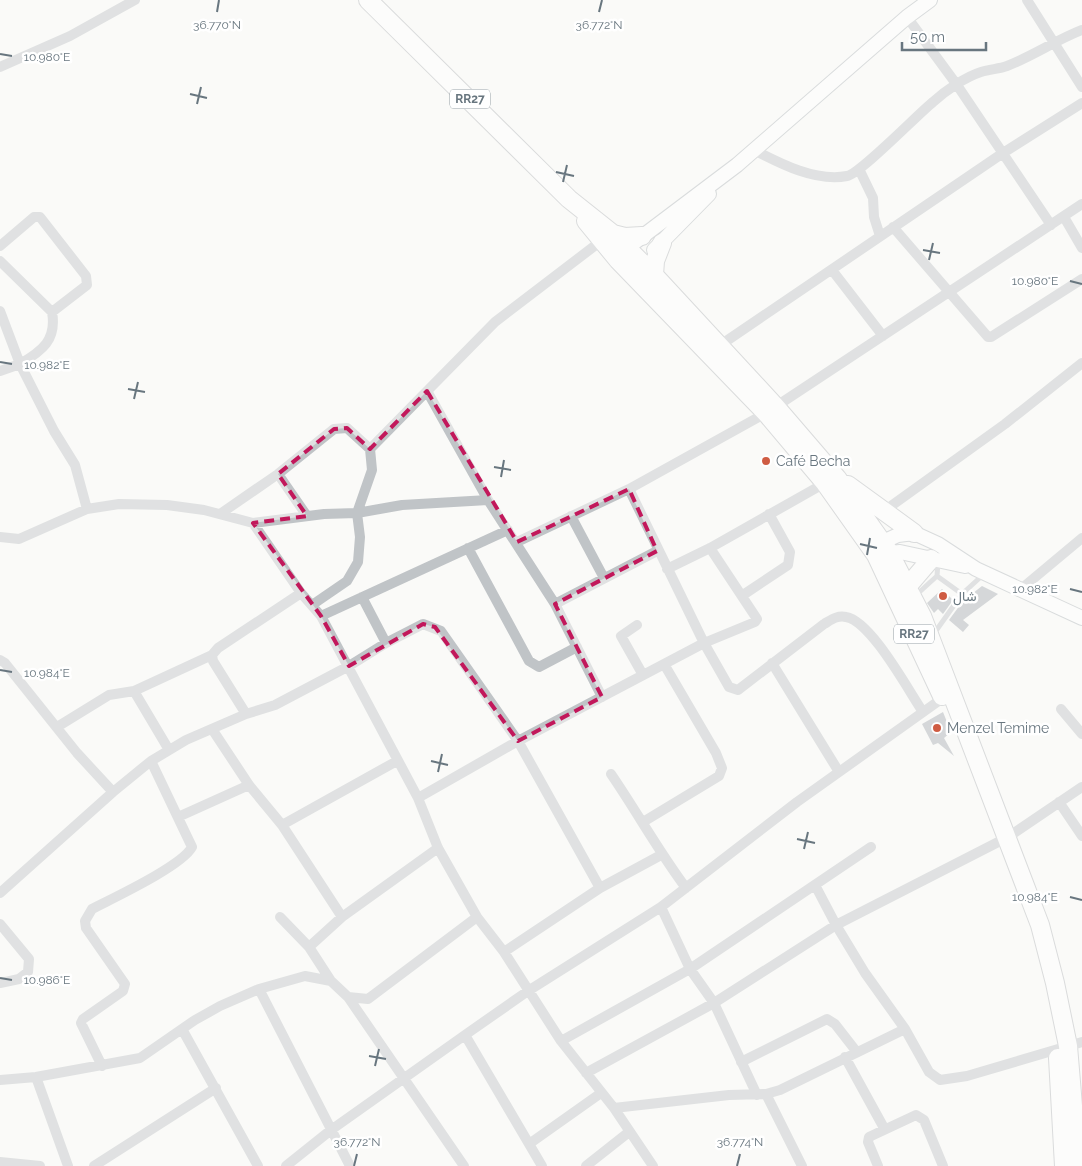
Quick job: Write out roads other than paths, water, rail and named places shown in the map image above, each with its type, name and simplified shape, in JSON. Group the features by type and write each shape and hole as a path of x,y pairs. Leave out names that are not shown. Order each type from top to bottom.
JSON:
{"highway":[{"name":"RR27","path":"368,0 629,260 691,338 771,410"},
{"path":"607,238 642,236"},
{"path":"654,275 655,261 662,243"},
{"name":"RR27","path":"629,260 654,275 719,346 831,480 909,592 926,645"},
{"path":"831,480 884,511 914,533"},
{"name":"RR27","path":"879,549 948,694 1003,839 1030,930 1069,1046 1078,1166"},
{"path":"909,592 936,554"},
{"name":"RR27","path":"1064,1166 1069,1046"}],"main road":[{"path":"629,260 642,236 737,165 907,17 930,0"},
{"path":"629,260 662,243 737,165"},
{"path":"879,549 905,533 914,533 936,554"},
{"path":"879,549 936,554 980,571 1082,618"}],"street":[{"path":"0,67 70,36 135,0"},
{"path":"1027,0 1082,87"},
{"path":"907,17 957,85 1051,225"},
{"path":"754,150 778,163 804,172 833,177 852,175 934,100 957,85 980,72 1006,66 1054,41 1082,30"},
{"path":"719,346 832,270 893,226 1082,103"},
{"path":"859,170 872,198 874,217 880,236"},
{"path":"517,542 629,489 771,410 1082,204"},
{"path":"1064,216 1082,248"},
{"path":"2,242 34,217 40,217 86,276 87,285 52,312"},
{"path":"893,226 979,329 991,337 1082,279"},
{"path":"370,449 495,322 607,238"},
{"path":"0,261 52,312 53,328 47,345 20,364 0,371"},
{"path":"832,270 883,336"},
{"path":"0,310 20,364 54,432 75,465 87,509"},
{"path":"884,511 1005,424 1082,363"},
{"path":"427,392 488,500 517,542 555,604 602,697"},
{"path":"220,514 278,474 334,429 347,428 370,449 372,470 357,513 360,538 358,562 347,581 312,605"},
{"path":"278,474 307,516"},
{"path":"667,569 710,548 831,480"},
{"path":"629,489 704,644 729,688 738,690 834,618 845,617 868,630 922,712"},
{"path":"0,537 12,539 26,537 87,509 119,504 167,505 220,514 253,523 307,516 357,513 402,505 488,500"},
{"path":"743,595 788,565 790,552 769,514"},
{"path":"571,516 604,578"},
{"path":"253,523 301,593 321,616 349,666 396,761 418,798 438,848 477,917 504,952 561,1041 614,1108 653,1166"},
{"path":"321,616 508,530"},
{"path":"1021,589 1082,538"},
{"path":"468,548 528,662 539,667 577,648"},
{"path":"418,798 518,741 642,675 704,644 755,622 756,615 710,548"},
{"path":"555,604 657,550"},
{"path":"57,727 109,695 134,691 212,655 218,648 301,593"},
{"path":"362,597 386,642"},
{"path":"0,893 113,792 169,750 246,714 275,705 349,666 386,642 422,624 442,631 518,741 600,888"},
{"path":"637,625 621,636 642,675"},
{"path":"212,655 213,661 246,714"},
{"path":"0,660 5,663 29,696 77,753 113,792"},
{"path":"643,822 719,776 722,768 716,753 664,664"},
{"path":"772,664 839,772"},
{"path":"134,691 169,750"},
{"path":"286,1166 331,1130 464,1035 528,991 661,907 839,772 948,694"},
{"path":"1061,709 1082,734"},
{"path":"212,729 249,785 282,824 342,917"},
{"path":"282,824 396,761"},
{"path":"102,1066 81,1023 83,1019 123,991 126,984 86,928 84,921 92,909 170,867 190,852 191,842 152,762"},
{"path":"611,774 643,822 661,855 686,888"},
{"path":"178,817 249,785"},
{"path":"586,1073 714,1003 836,925 1003,839 1082,787"},
{"path":"1059,802 1082,836"},
{"path":"561,1041 690,968 871,847"},
{"path":"309,946 342,917 438,848"},
{"path":"504,952 600,888 661,855"},
{"path":"815,885 836,925 865,973 905,1029 929,1072 940,1080 967,1076 1069,1046"},
{"path":"661,907 690,968 714,1003 741,1062 802,1166"},
{"path":"280,917 309,946 331,981 348,997 405,1077 464,1166"},
{"path":"348,997 368,999 477,917"},
{"path":"0,924 29,959 28,972 20,979 0,983"},
{"path":"0,1080 36,1077 140,1058 220,1006 259,989 305,976 331,981"},
{"path":"259,989 350,1166"},
{"path":"741,1062 827,1019 835,1024 856,1051"},
{"path":"182,1029 258,1166"},
{"path":"614,1108 729,1095 761,1094 780,1090 856,1051 905,1029"},
{"path":"464,1035 542,1166"},
{"path":"845,1057 884,1128"},
{"path":"36,1077 68,1166"},
{"path":"94,1166 216,1088"},
{"path":"529,1144 601,1093"},
{"path":"878,1166 868,1139 884,1128 919,1115 924,1120 943,1166"},
{"path":"586,1166 629,1132"},
{"path":"0,1162 40,1166"}],"lane":[{"path":"936,554 938,576 962,594"},
{"path":"926,645 980,571"},
{"path":"909,592 938,576"}],"place":[{"name":"Café Becha","path":"766,461"},
{"name":"شال","path":"943,596"},
{"name":"Menzel Temime","path":"937,728"}]}
